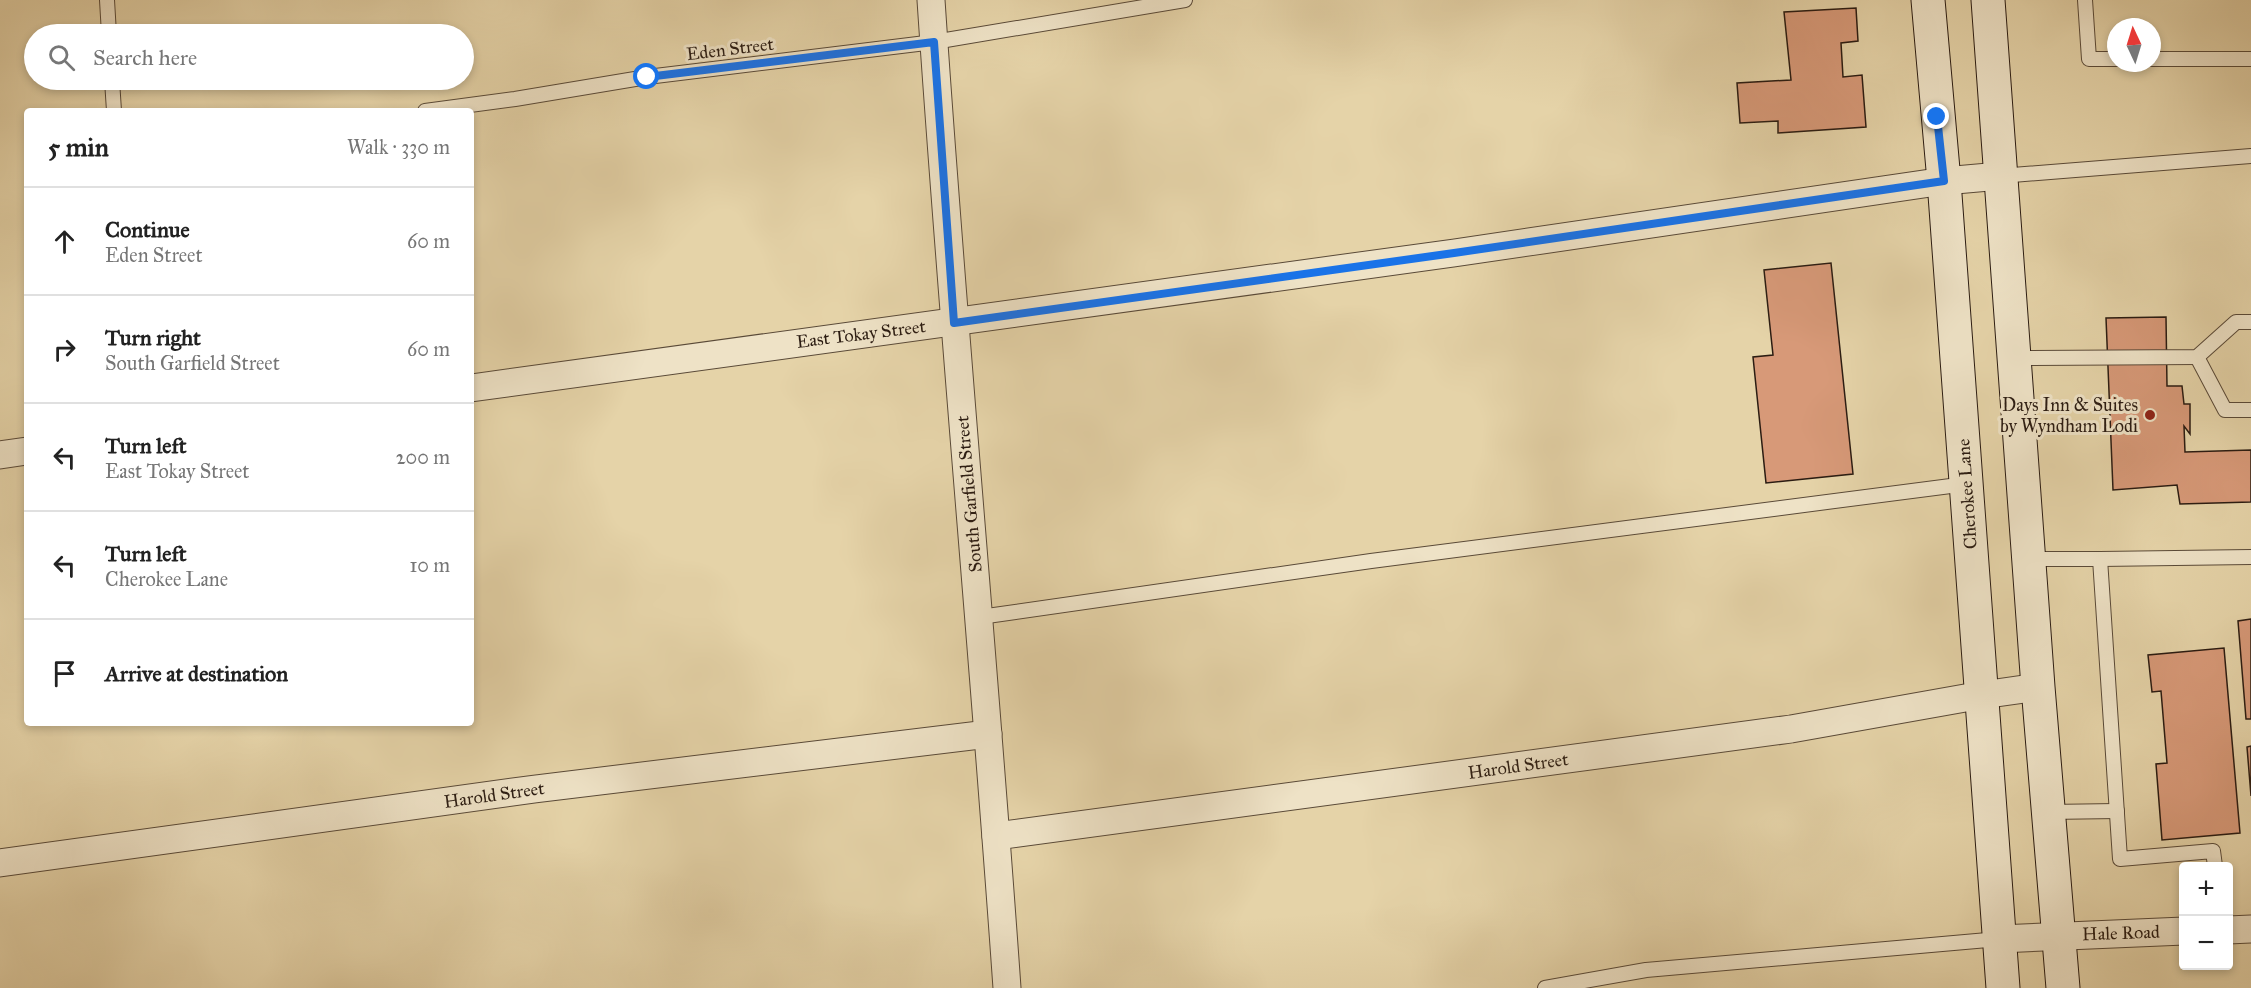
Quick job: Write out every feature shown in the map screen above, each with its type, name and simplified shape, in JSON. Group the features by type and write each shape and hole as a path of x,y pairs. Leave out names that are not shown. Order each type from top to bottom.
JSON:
{"main road":[{"name":"Cherokee Lane","path":"1928,0 1944,181 2003,988"},
{"path":"1988,0 2028,559 2063,988"}],"street":[{"name":"South Garfield Street","path":"932,0 954,323 980,617 1007,988"},
{"name":"East Tokay Street","path":"474,388 759,347 954,323 1944,181 2000,176"},
{"path":"0,455 24,451"},
{"name":"Harold Street","path":"996,836 1791,729 2038,687"},
{"name":"Harold Street","path":"0,863 535,789 988,734"},
{"path":"2233,930 2251,929"},
{"name":"Hale Road","path":"1999,939 2179,932"}],"lane":[{"path":"107,0 108,24"},
{"name":"Eden Street","path":"447,108 647,77 934,42 1185,0"},
{"path":"2085,0 2089,59 2107,59"},
{"path":"2161,59 2251,59"},
{"path":"113,90 114,108"},
{"path":"2000,176 2251,156"},
{"path":"2013,358 2197,357 2236,322 2251,322"},
{"path":"2197,357 2225,410 2251,410"},
{"path":"980,617 1371,561 1966,484"},
{"path":"2028,559 2251,557"},
{"path":"2100,559 2120,859 2213,851 2214,862"},
{"path":"2048,812 2117,811"},
{"path":"1545,988 1646,970 1999,939"}],"building":[{"path":"1856,8 1858,41 1841,43 1843,77 1862,75 1866,127 1778,133 1778,121 1740,123 1737,83 1791,80 1784,12"},
{"path":"1831,263 1853,474 1766,483 1753,357 1773,355 1764,270"},
{"name":"Days Inn & Suites by Wyndham Lodi","path":"2166,317 2167,386 2182,386 2184,404 2190,404 2190,434 2184,426 2185,452 2251,450 2251,502 2180,504 2177,485 2113,490 2106,318"},
{"path":"2251,619 2251,719 2246,719 2238,621"},
{"path":"2224,648 2240,833 2162,840 2156,764 2167,763 2161,691 2152,692 2148,655"},
{"path":"2251,746 2251,796 2247,747"}],"place":[{"name":"Days Inn & Suites by Wyndham Lodi","path":"2150,415"}],"route":[{"path":"647,77 934,42 954,323 1944,181 1937,117"}]}
